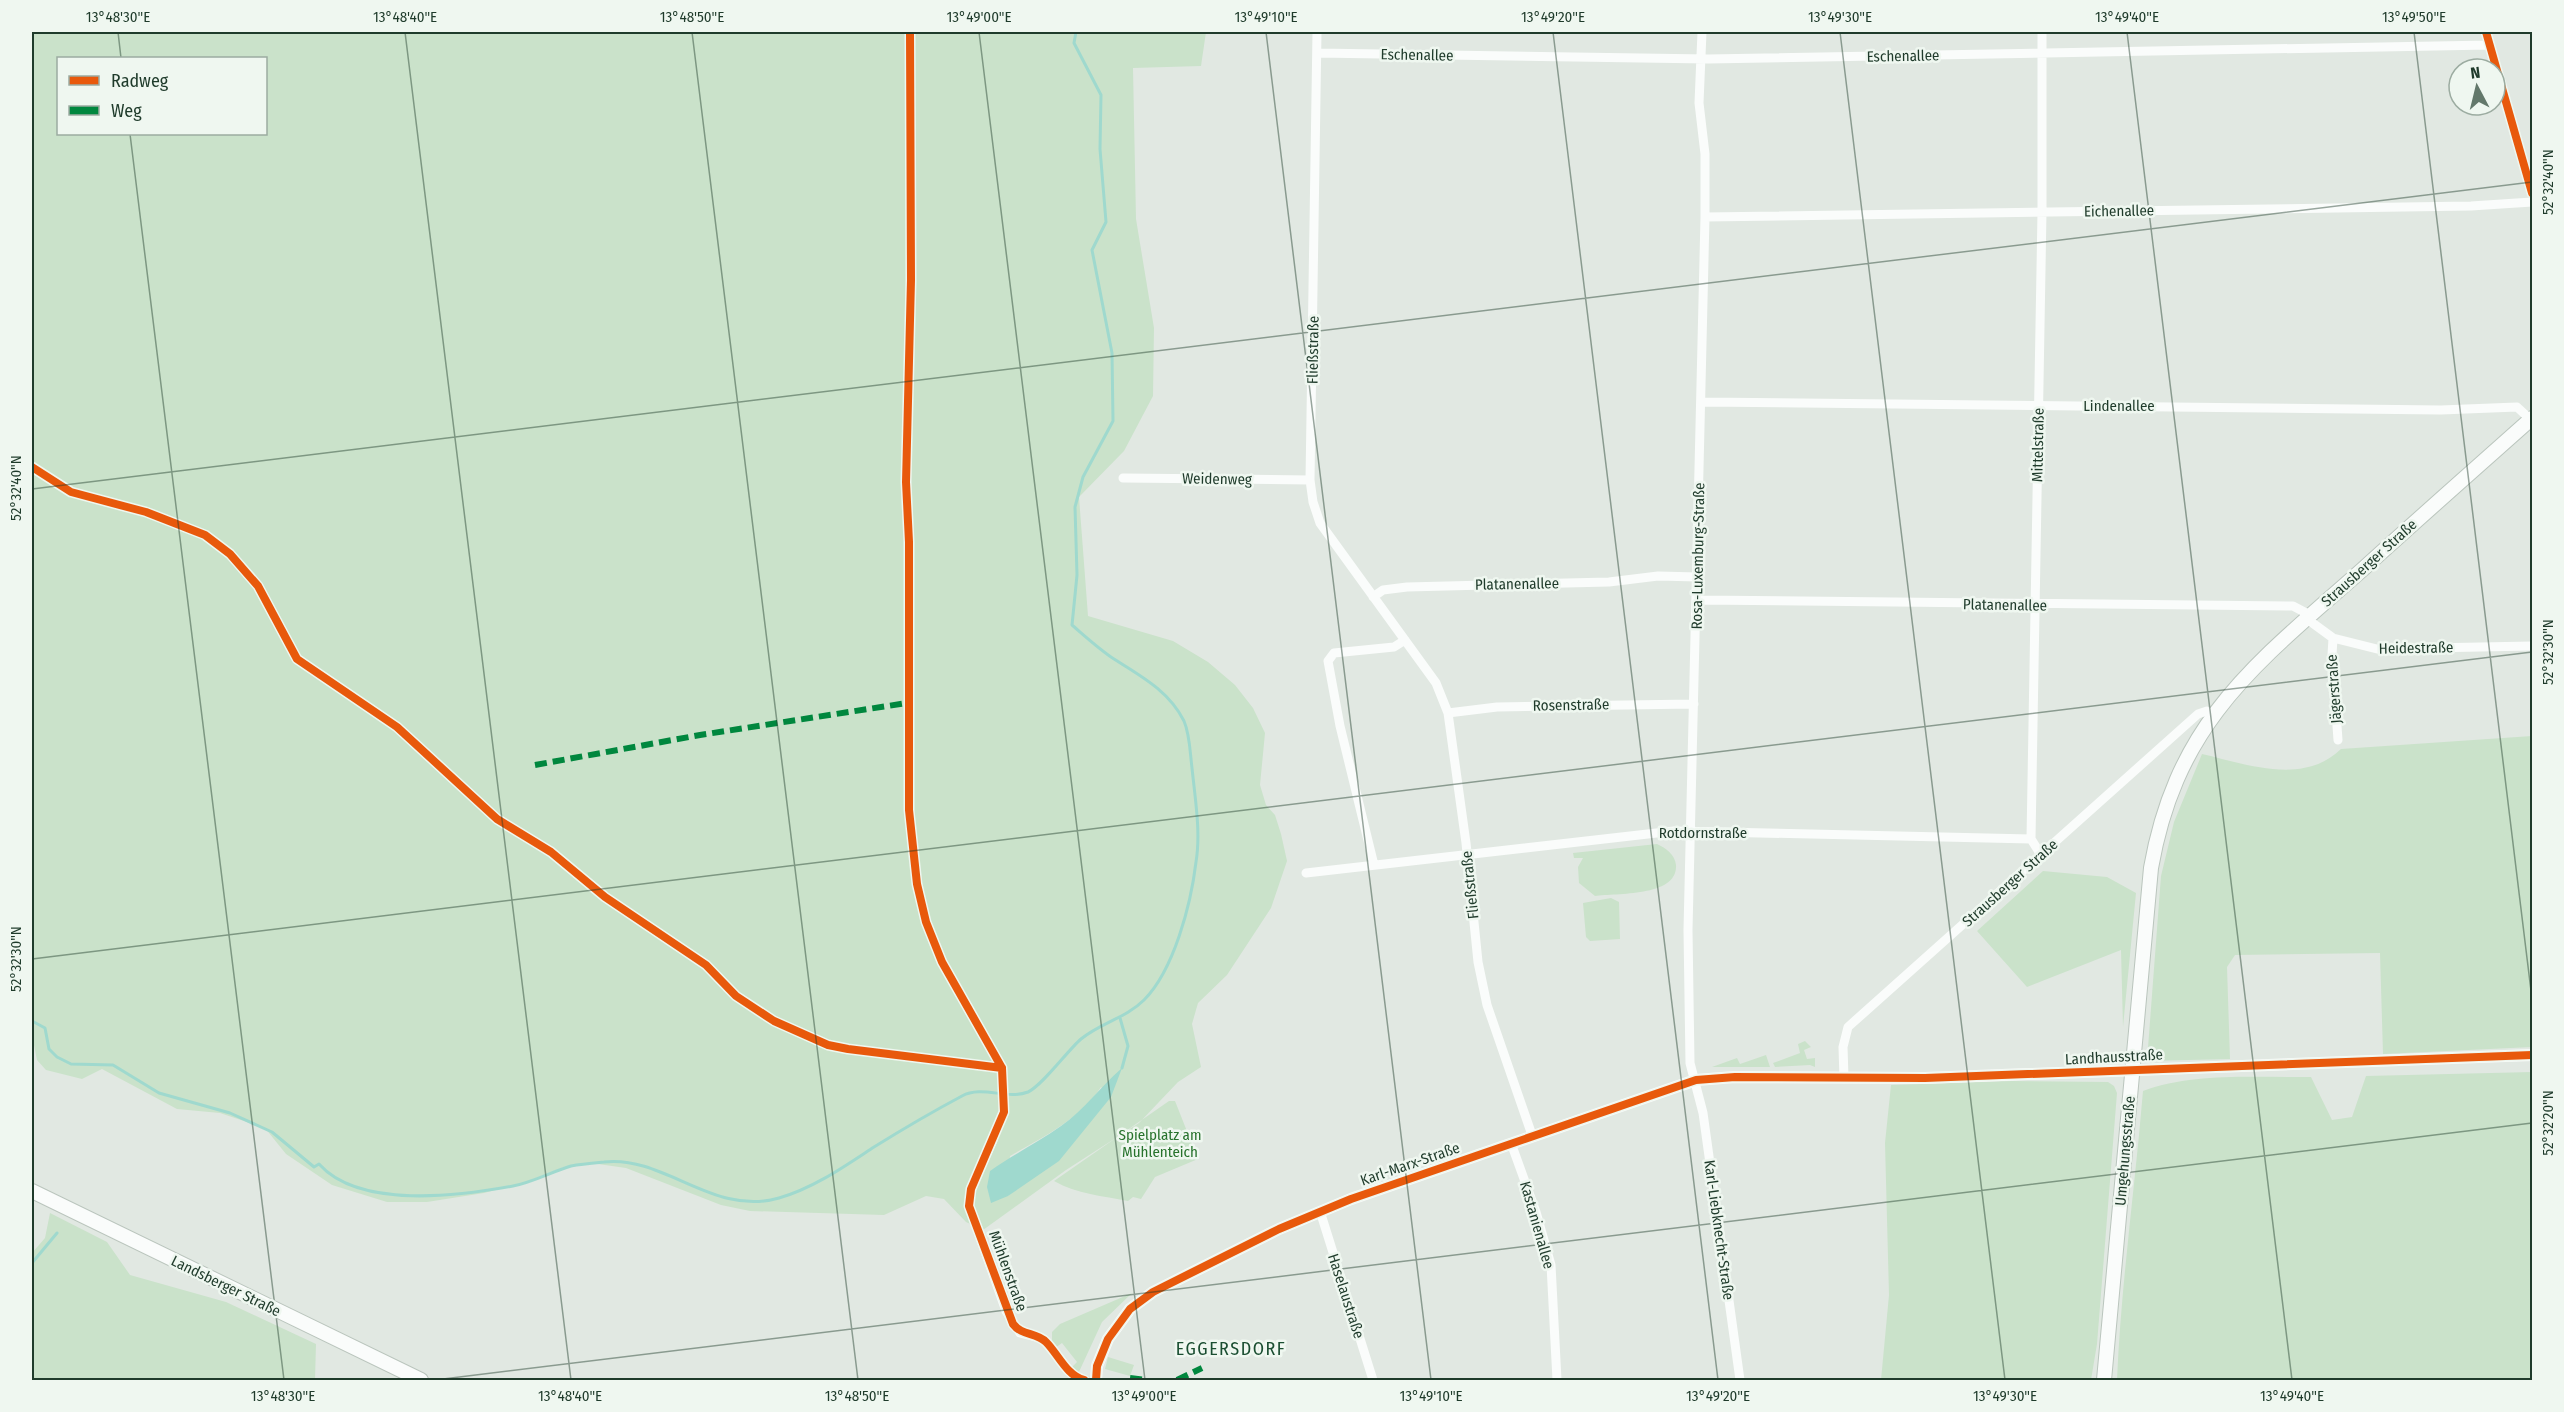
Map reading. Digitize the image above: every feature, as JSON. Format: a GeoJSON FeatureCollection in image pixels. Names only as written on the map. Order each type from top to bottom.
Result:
{"type":"FeatureCollection","features":[{"type":"Feature","properties":{"kind":"main road","name":"Strausberger Straße"},"geometry":{"type":"LineString","coordinates":[[2192,748],[2210,712],[2246,674],[2531,418]]}},
{"type":"Feature","properties":{"kind":"main road","name":"Umgehungsstraße"},"geometry":{"type":"LineString","coordinates":[[2104,1380],[2155,845],[2177,776],[2192,748]]}},
{"type":"Feature","properties":{"kind":"main road","name":"Landsberger Straße"},"geometry":{"type":"LineString","coordinates":[[32,1191],[421,1380]]}},
{"type":"Feature","properties":{"kind":"street","name":"Fließstraße"},"geometry":{"type":"LineString","coordinates":[[1317,32],[1310,480],[1313,502],[1320,523],[1436,684],[1448,713],[1467,855],[1478,962],[1486,1005],[1532,1135]]}},
{"type":"Feature","properties":{"kind":"street","name":"Rosa-Luxemburg-Straße"},"geometry":{"type":"LineString","coordinates":[[1696,1080],[1690,1063],[1690,832],[1698,600],[1705,217],[1705,154],[1699,103],[1702,32]]}},
{"type":"Feature","properties":{"kind":"street","name":"Mittelstraße"},"geometry":{"type":"LineString","coordinates":[[2031,839],[2042,212],[2042,32]]}},
{"type":"Feature","properties":{"kind":"street"},"geometry":{"type":"LineString","coordinates":[[2486,32],[2532,193]]}},
{"type":"Feature","properties":{"kind":"street","name":"Eschenallee"},"geometry":{"type":"LineString","coordinates":[[1317,53],[1702,59],[2490,45]]}},
{"type":"Feature","properties":{"kind":"street","name":"Eichenallee"},"geometry":{"type":"LineString","coordinates":[[1705,217],[2522,205],[2532,202]]}},
{"type":"Feature","properties":{"kind":"street","name":"Lindenallee"},"geometry":{"type":"LineString","coordinates":[[1702,402],[2441,410],[2517,407],[2531,418]]}},
{"type":"Feature","properties":{"kind":"street","name":"Weidenweg"},"geometry":{"type":"LineString","coordinates":[[1123,478],[1310,480]]}},
{"type":"Feature","properties":{"kind":"street","name":"Platanenallee"},"geometry":{"type":"LineString","coordinates":[[1373,597],[1383,590],[1407,587],[1609,582],[1658,576],[1698,577]]}},
{"type":"Feature","properties":{"kind":"street","name":"Platanenallee"},"geometry":{"type":"LineString","coordinates":[[1698,600],[2297,606],[2309,617]]}},
{"type":"Feature","properties":{"kind":"street","name":"Heidestraße"},"geometry":{"type":"LineString","coordinates":[[2309,617],[2333,639],[2382,650],[2532,646]]}},
{"type":"Feature","properties":{"kind":"street","name":"Jägerstraße"},"geometry":{"type":"LineString","coordinates":[[2333,639],[2338,740]]}},
{"type":"Feature","properties":{"kind":"street"},"geometry":{"type":"LineString","coordinates":[[1374,865],[1340,726],[1328,661],[1334,653],[1394,647],[1405,640]]}},
{"type":"Feature","properties":{"kind":"street","name":"Rosenstraße"},"geometry":{"type":"LineString","coordinates":[[1448,713],[1497,707],[1694,704]]}},
{"type":"Feature","properties":{"kind":"street","name":"Strausberger Straße"},"geometry":{"type":"LineString","coordinates":[[1844,1078],[1843,1047],[1848,1027],[2198,714],[2210,712]]}},
{"type":"Feature","properties":{"kind":"street","name":"Rotdornstraße"},"geometry":{"type":"LineString","coordinates":[[1306,873],[1674,831],[2031,839]]}},
{"type":"Feature","properties":{"kind":"street"},"geometry":{"type":"LineString","coordinates":[[2031,839],[2041,855]]}},
{"type":"Feature","properties":{"kind":"street","name":"Landhausstraße"},"geometry":{"type":"LineString","coordinates":[[1696,1080],[1735,1077],[1844,1078],[2133,1070],[2532,1055]]}},
{"type":"Feature","properties":{"kind":"street","name":"Karl-Marx-Straße"},"geometry":{"type":"LineString","coordinates":[[1096,1380],[1097,1366],[1108,1339],[1123,1316],[1144,1298],[1320,1211],[1532,1135],[1696,1080]]}},
{"type":"Feature","properties":{"kind":"street","name":"Karl-Liebknecht-Straße"},"geometry":{"type":"LineString","coordinates":[[1696,1080],[1740,1380]]}},
{"type":"Feature","properties":{"kind":"street","name":"Mühlenstraße"},"geometry":{"type":"LineString","coordinates":[[993,1140],[971,1189],[969,1206],[1006,1311],[1020,1333],[1044,1340],[1074,1376],[1084,1380]]}},
{"type":"Feature","properties":{"kind":"street","name":"Kastanienallee"},"geometry":{"type":"LineString","coordinates":[[1511,1143],[1536,1212],[1551,1265],[1557,1380]]}},
{"type":"Feature","properties":{"kind":"street","name":"Haselaustraße"},"geometry":{"type":"LineString","coordinates":[[1320,1211],[1372,1380]]}},
{"type":"Feature","properties":{"kind":"green space"},"geometry":{"type":"Polygon","coordinates":[[[32,32],[1206,32],[1201,66],[1133,68],[1136,219],[1154,328],[1153,396],[1124,451],[1079,497],[1088,616],[1173,641],[1208,662],[1235,685],[1253,708],[1265,733],[1260,785],[1266,805],[1275,815],[1287,861],[1271,908],[1227,975],[1198,1003],[1192,1024],[1201,1067],[1178,1082],[1139,1123],[1066,1170],[983,1230],[966,1222],[944,1199],[926,1196],[884,1215],[750,1211],[721,1205],[626,1168],[591,1163],[564,1167],[523,1183],[484,1193],[427,1202],[387,1202],[332,1185],[286,1154],[265,1128],[220,1113],[177,1109],[102,1069],[82,1079],[46,1070],[37,1060],[32,1035],[32,32]],[[1101,1087],[1092,1099],[1071,1118],[1010,1156],[1008,1196],[1030,1178],[1111,1097],[1101,1087]]]}},
{"type":"Feature","properties":{"kind":"green space"},"geometry":{"type":"Polygon","coordinates":[[[2532,736],[2532,1047],[2383,1054],[2380,953],[2235,955],[2227,967],[2230,1059],[2147,1061],[2161,876],[2174,822],[2202,754],[2255,767],[2292,769],[2309,767],[2326,760],[2341,749],[2532,736]]]}},
{"type":"Feature","properties":{"kind":"green space"},"geometry":{"type":"Polygon","coordinates":[[[1657,844],[1670,852],[1676,865],[1674,875],[1667,883],[1657,888],[1595,896],[1579,883],[1578,867],[1583,858],[1574,858],[1573,853],[1657,844]]]}},
{"type":"Feature","properties":{"kind":"green space"},"geometry":{"type":"Polygon","coordinates":[[[2043,871],[2107,877],[2136,893],[2123,1027],[2121,950],[2027,987],[1977,931],[2043,871]]]}},
{"type":"Feature","properties":{"kind":"green space"},"geometry":{"type":"Polygon","coordinates":[[[1611,898],[1619,902],[1620,939],[1590,941],[1586,937],[1583,903],[1611,898]]]}},
{"type":"Feature","properties":{"kind":"green space"},"geometry":{"type":"Polygon","coordinates":[[[1805,1041],[1811,1047],[1804,1050],[1807,1059],[1815,1058],[1815,1067],[1810,1065],[1775,1067],[1773,1063],[1800,1053],[1798,1044],[1805,1041]]]}},
{"type":"Feature","properties":{"kind":"green space"},"geometry":{"type":"Polygon","coordinates":[[[1766,1055],[1770,1067],[1712,1067],[1737,1058],[1740,1064],[1766,1055]]]}},
{"type":"Feature","properties":{"kind":"green space"},"geometry":{"type":"Polygon","coordinates":[[[2532,1072],[2532,1380],[2117,1380],[2143,1091],[2204,1078],[2311,1077],[2332,1120],[2352,1117],[2366,1076],[2532,1072]]]}},
{"type":"Feature","properties":{"kind":"green space"},"geometry":{"type":"Polygon","coordinates":[[[2012,1081],[2108,1082],[2114,1086],[2117,1093],[2097,1344],[2091,1380],[1881,1380],[1889,1295],[1885,1143],[1891,1085],[2012,1081]]]}},
{"type":"Feature","properties":{"kind":"green space","name":"Spielplatz am Mühlenteich"},"geometry":{"type":"Polygon","coordinates":[[[1169,1101],[1175,1101],[1198,1159],[1155,1177],[1141,1199],[1133,1197],[1128,1201],[1090,1194],[1054,1181],[1169,1101]]]}},
{"type":"Feature","properties":{"kind":"green space"},"geometry":{"type":"Polygon","coordinates":[[[50,1213],[107,1242],[130,1275],[226,1302],[316,1344],[315,1380],[32,1380],[32,1253],[45,1238],[50,1213]]]}},
{"type":"Feature","properties":{"kind":"green space"},"geometry":{"type":"Polygon","coordinates":[[[1132,1293],[1102,1322],[1078,1374],[1072,1367],[1077,1362],[1062,1343],[1055,1348],[1052,1342],[1052,1332],[1060,1324],[1132,1293]]]}},
{"type":"Feature","properties":{"kind":"green space"},"geometry":{"type":"Polygon","coordinates":[[[1108,1357],[1134,1365],[1130,1376],[1105,1369],[1108,1357]]]}},
{"type":"Feature","properties":{"kind":"water"},"geometry":{"type":"Polygon","coordinates":[[[1122,1068],[1111,1097],[1059,1161],[1008,1196],[991,1203],[987,1187],[990,1171],[1070,1119],[1122,1068]]]}},
{"type":"Feature","properties":{"kind":"waterway"},"geometry":{"type":"LineString","coordinates":[[32,1021],[45,1028],[49,1049],[57,1057],[71,1064],[113,1065],[159,1093],[230,1113],[272,1132],[314,1167],[319,1164],[337,1178],[359,1188],[411,1196],[466,1193],[520,1184],[571,1166],[626,1162],[648,1167],[711,1193],[755,1202],[792,1194],[817,1182],[962,1096],[978,1092],[1012,1094],[1028,1092],[1040,1083],[1081,1039],[1144,1000],[1164,972],[1185,916],[1194,879],[1198,839],[1197,815],[1189,738],[1178,710],[1154,685],[1108,655],[1072,625],[1077,575],[1075,507],[1083,477],[1113,421],[1112,353],[1092,250],[1106,222],[1100,149],[1101,95],[1074,43],[1076,32]]}},
{"type":"Feature","properties":{"kind":"waterway"},"geometry":{"type":"LineString","coordinates":[[1120,1018],[1128,1046],[1122,1068]]}},
{"type":"Feature","properties":{"kind":"waterway"},"geometry":{"type":"LineString","coordinates":[[32,1263],[57,1233]]}},
{"type":"Feature","properties":{"kind":"marked path"},"geometry":{"type":"LineString","coordinates":[[535,765],[700,735],[907,703]]}},
{"type":"Feature","properties":{"kind":"marked path"},"geometry":{"type":"LineString","coordinates":[[1177,1380],[1202,1368]]}},
{"type":"Feature","properties":{"kind":"marked path"},"geometry":{"type":"LineString","coordinates":[[1130,1378],[1145,1380]]}},
{"type":"Feature","properties":{"kind":"cycle path"},"geometry":{"type":"LineString","coordinates":[[910,32],[911,280],[906,482],[909,542],[909,810],[917,884],[926,922],[942,962],[1002,1068],[1004,1112],[971,1189],[969,1206],[1013,1324],[1046,1342],[1068,1369],[1084,1380]]}},
{"type":"Feature","properties":{"kind":"cycle path"},"geometry":{"type":"LineString","coordinates":[[2486,32],[2532,193]]}},
{"type":"Feature","properties":{"kind":"cycle path"},"geometry":{"type":"LineString","coordinates":[[32,467],[71,492],[146,512],[205,535],[230,554],[258,586],[297,659],[397,727],[497,819],[551,852],[605,897],[706,965],[736,996],[774,1021],[828,1045],[1002,1068]]}},
{"type":"Feature","properties":{"kind":"cycle path"},"geometry":{"type":"LineString","coordinates":[[1096,1380],[1097,1366],[1108,1339],[1130,1309],[1153,1292],[1279,1229],[1351,1199],[1696,1080],[1735,1077],[1925,1078],[2532,1055]]}},
{"type":"Feature","properties":{"kind":"district","name":"EGGERSDORF"},"geometry":{"type":"Point","coordinates":[1231,1349]}}]}
